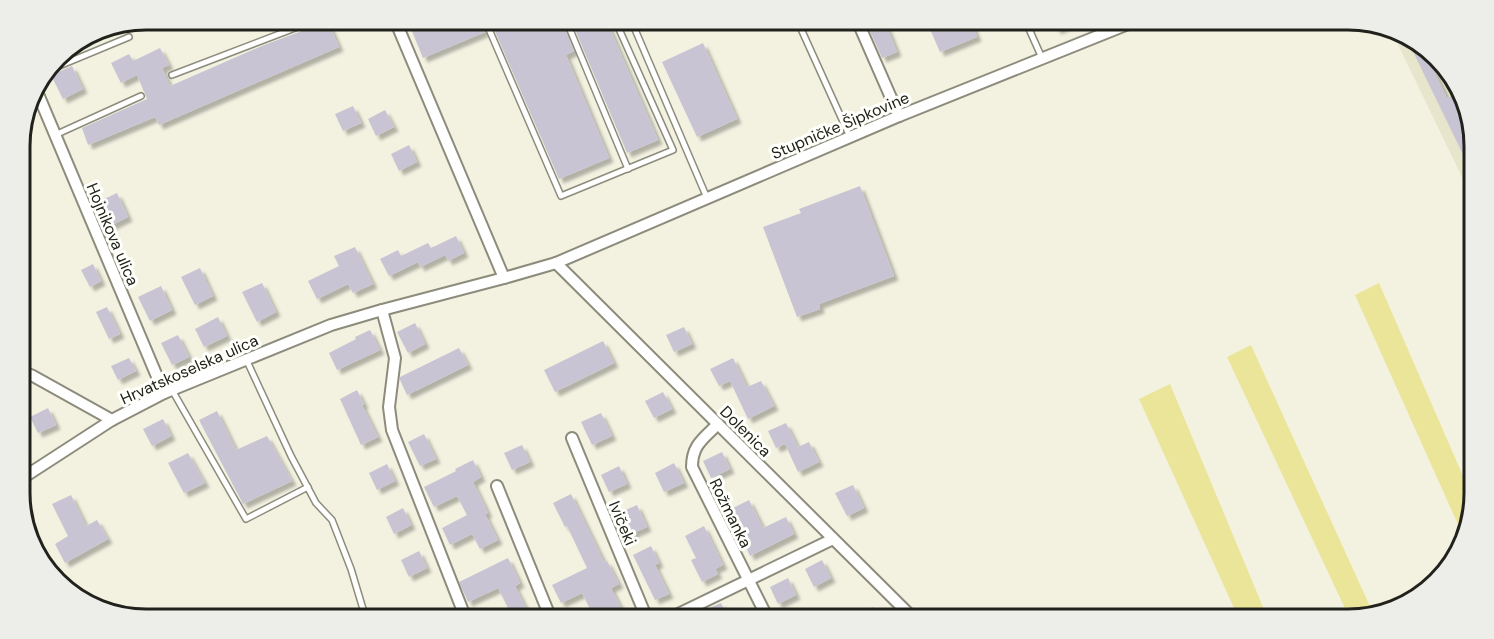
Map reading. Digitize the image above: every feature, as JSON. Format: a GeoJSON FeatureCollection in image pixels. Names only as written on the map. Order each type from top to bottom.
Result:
{"type":"FeatureCollection","features":[{"type":"Feature","properties":{"kind":"street"},"geometry":{"type":"LineString","coordinates":[[399,30],[504,278]]}},
{"type":"Feature","properties":{"kind":"street"},"geometry":{"type":"LineString","coordinates":[[861,30],[899,116]]}},
{"type":"Feature","properties":{"kind":"street","name":"Stupničke Šipkovine"},"geometry":{"type":"LineString","coordinates":[[556,263],[899,116],[1113,30]]}},
{"type":"Feature","properties":{"kind":"street","name":"Hojnikova ulica"},"geometry":{"type":"LineString","coordinates":[[40,99],[168,392]]}},
{"type":"Feature","properties":{"kind":"street","name":"Hrvatskoselska ulica"},"geometry":{"type":"LineString","coordinates":[[30,473],[112,420],[168,392],[331,325],[556,263]]}},
{"type":"Feature","properties":{"kind":"street","name":"Dolenica"},"geometry":{"type":"LineString","coordinates":[[556,263],[904,609]]}},
{"type":"Feature","properties":{"kind":"street"},"geometry":{"type":"LineString","coordinates":[[382,310],[396,358],[390,406],[392,430],[462,609]]}},
{"type":"Feature","properties":{"kind":"street"},"geometry":{"type":"LineString","coordinates":[[30,375],[112,420]]}},
{"type":"Feature","properties":{"kind":"street","name":"Rožmanka"},"geometry":{"type":"LineString","coordinates":[[718,424],[698,444],[692,454],[692,467],[763,609]]}},
{"type":"Feature","properties":{"kind":"street","name":"Ivičeki"},"geometry":{"type":"LineString","coordinates":[[572,438],[643,609]]}},
{"type":"Feature","properties":{"kind":"street"},"geometry":{"type":"LineString","coordinates":[[497,486],[547,609]]}},
{"type":"Feature","properties":{"kind":"street"},"geometry":{"type":"LineString","coordinates":[[688,609],[833,539]]}},
{"type":"Feature","properties":{"kind":"lane"},"geometry":{"type":"LineString","coordinates":[[172,75],[290,30]]}},
{"type":"Feature","properties":{"kind":"lane"},"geometry":{"type":"LineString","coordinates":[[489,30],[561,196],[673,150],[619,30]]}},
{"type":"Feature","properties":{"kind":"lane"},"geometry":{"type":"LineString","coordinates":[[570,30],[628,169]]}},
{"type":"Feature","properties":{"kind":"lane"},"geometry":{"type":"LineString","coordinates":[[635,30],[707,198]]}},
{"type":"Feature","properties":{"kind":"lane"},"geometry":{"type":"LineString","coordinates":[[801,30],[849,137]]}},
{"type":"Feature","properties":{"kind":"lane"},"geometry":{"type":"LineString","coordinates":[[1029,30],[1042,58]]}},
{"type":"Feature","properties":{"kind":"lane"},"geometry":{"type":"LineString","coordinates":[[64,64],[129,37]]}},
{"type":"Feature","properties":{"kind":"lane"},"geometry":{"type":"LineString","coordinates":[[55,135],[141,96]]}},
{"type":"Feature","properties":{"kind":"lane"},"geometry":{"type":"LineString","coordinates":[[246,359],[291,456],[316,503],[332,520],[351,569],[363,609]]}},
{"type":"Feature","properties":{"kind":"lane"},"geometry":{"type":"LineString","coordinates":[[168,392],[246,519],[308,487]]}},
{"type":"Feature","properties":{"kind":"shaded area"},"geometry":{"type":"Polygon","coordinates":[[[1396,41],[1419,54],[1430,64],[1440,75],[1455,101],[1463,131],[1464,181],[1396,41]]]}},
{"type":"Feature","properties":{"kind":"shaded area"},"geometry":{"type":"Polygon","coordinates":[[[1379,283],[1464,478],[1464,501],[1459,526],[1355,295],[1379,283]]]}},
{"type":"Feature","properties":{"kind":"shaded area"},"geometry":{"type":"Polygon","coordinates":[[[1251,345],[1370,607],[1345,609],[1227,357],[1251,345]]]}},
{"type":"Feature","properties":{"kind":"shaded area"},"geometry":{"type":"Polygon","coordinates":[[[1170,384],[1264,609],[1234,609],[1139,399],[1170,384]]]}},
{"type":"Feature","properties":{"kind":"building"},"geometry":{"type":"Polygon","coordinates":[[[304,30],[331,30],[339,47],[159,125],[155,117],[88,145],[82,128],[147,99],[137,75],[121,83],[111,63],[129,54],[133,61],[160,48],[169,65],[162,68],[170,86],[304,30]]]}},
{"type":"Feature","properties":{"kind":"building"},"geometry":{"type":"Polygon","coordinates":[[[411,30],[484,30],[485,32],[423,58],[411,30]]]}},
{"type":"Feature","properties":{"kind":"building"},"geometry":{"type":"Polygon","coordinates":[[[494,30],[565,30],[574,51],[566,55],[609,158],[559,179],[494,30]]]}},
{"type":"Feature","properties":{"kind":"building"},"geometry":{"type":"Polygon","coordinates":[[[575,30],[610,30],[658,140],[627,153],[575,30]]]}},
{"type":"Feature","properties":{"kind":"building"},"geometry":{"type":"Polygon","coordinates":[[[869,30],[888,30],[897,52],[882,58],[869,30]]]}},
{"type":"Feature","properties":{"kind":"building"},"geometry":{"type":"Polygon","coordinates":[[[930,30],[974,30],[977,37],[940,52],[930,30]]]}},
{"type":"Feature","properties":{"kind":"building"},"geometry":{"type":"Polygon","coordinates":[[[703,43],[737,119],[697,137],[662,62],[703,43]]]}},
{"type":"Feature","properties":{"kind":"building"},"geometry":{"type":"Polygon","coordinates":[[[1412,50],[1431,65],[1447,98],[1452,96],[1455,101],[1463,131],[1464,156],[1412,50]]]}},
{"type":"Feature","properties":{"kind":"building"},"geometry":{"type":"Polygon","coordinates":[[[72,66],[83,89],[63,99],[52,78],[56,73],[72,66]]]}},
{"type":"Feature","properties":{"kind":"building"},"geometry":{"type":"Polygon","coordinates":[[[353,106],[361,123],[343,131],[335,114],[353,106]]]}},
{"type":"Feature","properties":{"kind":"building"},"geometry":{"type":"Polygon","coordinates":[[[385,110],[394,127],[376,136],[368,119],[385,110]]]}},
{"type":"Feature","properties":{"kind":"building"},"geometry":{"type":"Polygon","coordinates":[[[409,145],[417,162],[399,171],[391,154],[409,145]]]}},
{"type":"Feature","properties":{"kind":"building"},"geometry":{"type":"Polygon","coordinates":[[[860,186],[894,276],[819,304],[820,309],[797,317],[763,227],[801,213],[799,209],[860,186]]]}},
{"type":"Feature","properties":{"kind":"building"},"geometry":{"type":"Polygon","coordinates":[[[117,193],[128,217],[110,226],[98,202],[117,193]]]}},
{"type":"Feature","properties":{"kind":"building"},"geometry":{"type":"Polygon","coordinates":[[[456,236],[464,253],[448,261],[445,255],[420,267],[418,262],[389,276],[380,259],[398,250],[401,256],[428,243],[431,248],[456,236]]]}},
{"type":"Feature","properties":{"kind":"building"},"geometry":{"type":"Polygon","coordinates":[[[355,247],[373,284],[353,293],[348,284],[317,299],[308,281],[339,266],[334,256],[355,247]]]}},
{"type":"Feature","properties":{"kind":"building"},"geometry":{"type":"Polygon","coordinates":[[[93,264],[101,281],[90,287],[81,270],[93,264]]]}},
{"type":"Feature","properties":{"kind":"building"},"geometry":{"type":"Polygon","coordinates":[[[200,268],[213,296],[195,305],[181,277],[200,268]]]}},
{"type":"Feature","properties":{"kind":"building"},"geometry":{"type":"Polygon","coordinates":[[[262,283],[276,312],[257,322],[242,292],[262,283]]]}},
{"type":"Feature","properties":{"kind":"building"},"geometry":{"type":"Polygon","coordinates":[[[161,286],[172,310],[150,321],[138,297],[161,286]]]}},
{"type":"Feature","properties":{"kind":"building"},"geometry":{"type":"Polygon","coordinates":[[[107,307],[120,334],[109,339],[96,312],[107,307]]]}},
{"type":"Feature","properties":{"kind":"building"},"geometry":{"type":"Polygon","coordinates":[[[218,317],[227,336],[204,347],[195,329],[218,317]]]}},
{"type":"Feature","properties":{"kind":"building"},"geometry":{"type":"Polygon","coordinates":[[[415,323],[425,344],[408,353],[397,332],[415,323]]]}},
{"type":"Feature","properties":{"kind":"building"},"geometry":{"type":"Polygon","coordinates":[[[684,327],[692,344],[674,352],[666,335],[684,327]]]}},
{"type":"Feature","properties":{"kind":"building"},"geometry":{"type":"Polygon","coordinates":[[[370,330],[380,350],[337,370],[329,353],[370,330]]]}},
{"type":"Feature","properties":{"kind":"building"},"geometry":{"type":"Polygon","coordinates":[[[178,335],[189,357],[172,365],[161,343],[178,335]]]}},
{"type":"Feature","properties":{"kind":"building"},"geometry":{"type":"Polygon","coordinates":[[[603,341],[614,363],[555,392],[544,370],[603,341]]]}},
{"type":"Feature","properties":{"kind":"building"},"geometry":{"type":"Polygon","coordinates":[[[459,348],[468,365],[407,395],[400,377],[459,348]]]}},
{"type":"Feature","properties":{"kind":"building"},"geometry":{"type":"Polygon","coordinates":[[[129,358],[136,371],[118,380],[111,366],[129,358]]]}},
{"type":"Feature","properties":{"kind":"building"},"geometry":{"type":"Polygon","coordinates":[[[733,358],[747,387],[761,381],[774,406],[748,419],[730,381],[719,386],[710,369],[733,358]]]}},
{"type":"Feature","properties":{"kind":"building"},"geometry":{"type":"Polygon","coordinates":[[[357,390],[378,437],[361,445],[340,399],[357,390]]]}},
{"type":"Feature","properties":{"kind":"building"},"geometry":{"type":"Polygon","coordinates":[[[663,392],[672,409],[654,418],[645,401],[663,392]]]}},
{"type":"Feature","properties":{"kind":"building"},"geometry":{"type":"Polygon","coordinates":[[[48,408],[56,425],[38,433],[30,417],[48,408]]]}},
{"type":"Feature","properties":{"kind":"building"},"geometry":{"type":"Polygon","coordinates":[[[217,411],[236,450],[267,436],[292,481],[243,504],[199,420],[217,411]]]}},
{"type":"Feature","properties":{"kind":"building"},"geometry":{"type":"Polygon","coordinates":[[[601,413],[612,436],[592,445],[581,422],[601,413]]]}},
{"type":"Feature","properties":{"kind":"building"},"geometry":{"type":"Polygon","coordinates":[[[163,419],[171,436],[152,446],[143,429],[163,419]]]}},
{"type":"Feature","properties":{"kind":"building"},"geometry":{"type":"Polygon","coordinates":[[[786,423],[798,447],[809,442],[819,462],[798,472],[785,444],[776,448],[768,431],[786,423]]]}},
{"type":"Feature","properties":{"kind":"building"},"geometry":{"type":"Polygon","coordinates":[[[424,434],[436,459],[420,466],[408,442],[424,434]]]}},
{"type":"Feature","properties":{"kind":"building"},"geometry":{"type":"Polygon","coordinates":[[[522,445],[530,462],[512,470],[504,453],[522,445]]]}},
{"type":"Feature","properties":{"kind":"building"},"geometry":{"type":"Polygon","coordinates":[[[722,452],[730,469],[711,478],[703,461],[722,452]]]}},
{"type":"Feature","properties":{"kind":"building"},"geometry":{"type":"Polygon","coordinates":[[[188,453],[205,483],[184,493],[168,463],[188,453]]]}},
{"type":"Feature","properties":{"kind":"building"},"geometry":{"type":"Polygon","coordinates":[[[473,460],[481,477],[473,482],[498,540],[480,549],[472,534],[450,545],[442,528],[467,515],[457,496],[434,507],[424,487],[473,460]]]}},
{"type":"Feature","properties":{"kind":"building"},"geometry":{"type":"Polygon","coordinates":[[[674,463],[684,483],[664,492],[655,473],[674,463]]]}},
{"type":"Feature","properties":{"kind":"building"},"geometry":{"type":"Polygon","coordinates":[[[387,464],[395,481],[377,490],[369,473],[387,464]]]}},
{"type":"Feature","properties":{"kind":"building"},"geometry":{"type":"Polygon","coordinates":[[[619,466],[627,484],[609,492],[601,475],[619,466]]]}},
{"type":"Feature","properties":{"kind":"building"},"geometry":{"type":"Polygon","coordinates":[[[853,485],[864,508],[847,516],[835,493],[853,485]]]}},
{"type":"Feature","properties":{"kind":"building"},"geometry":{"type":"Polygon","coordinates":[[[571,494],[604,562],[607,561],[619,584],[611,588],[622,609],[590,609],[582,593],[561,603],[552,585],[587,568],[553,503],[571,494]]]}},
{"type":"Feature","properties":{"kind":"building"},"geometry":{"type":"Polygon","coordinates":[[[71,495],[86,526],[97,520],[108,539],[65,563],[55,544],[68,536],[52,504],[71,495]]]}},
{"type":"Feature","properties":{"kind":"building"},"geometry":{"type":"Polygon","coordinates":[[[749,500],[763,528],[786,517],[794,534],[750,556],[729,510],[749,500]]]}},
{"type":"Feature","properties":{"kind":"building"},"geometry":{"type":"Polygon","coordinates":[[[637,505],[647,527],[627,536],[616,514],[637,505]]]}},
{"type":"Feature","properties":{"kind":"building"},"geometry":{"type":"Polygon","coordinates":[[[403,508],[411,525],[394,534],[386,517],[403,508]]]}},
{"type":"Feature","properties":{"kind":"building"},"geometry":{"type":"Polygon","coordinates":[[[704,526],[723,565],[715,569],[718,574],[702,582],[691,560],[696,558],[685,536],[704,526]]]}},
{"type":"Feature","properties":{"kind":"building"},"geometry":{"type":"Polygon","coordinates":[[[651,546],[659,563],[655,565],[669,594],[655,600],[633,555],[651,546]]]}},
{"type":"Feature","properties":{"kind":"building"},"geometry":{"type":"Polygon","coordinates":[[[419,551],[427,568],[409,577],[401,560],[419,551]]]}},
{"type":"Feature","properties":{"kind":"building"},"geometry":{"type":"Polygon","coordinates":[[[508,558],[520,583],[515,586],[526,609],[506,609],[508,608],[498,588],[468,602],[459,582],[508,558]]]}},
{"type":"Feature","properties":{"kind":"building"},"geometry":{"type":"Polygon","coordinates":[[[822,560],[831,578],[814,587],[805,569],[822,560]]]}},
{"type":"Feature","properties":{"kind":"building"},"geometry":{"type":"Polygon","coordinates":[[[788,578],[796,595],[778,604],[770,587],[788,578]]]}},
{"type":"Feature","properties":{"kind":"building"},"geometry":{"type":"Polygon","coordinates":[[[721,603],[724,609],[707,609],[721,603]]]}}]}
